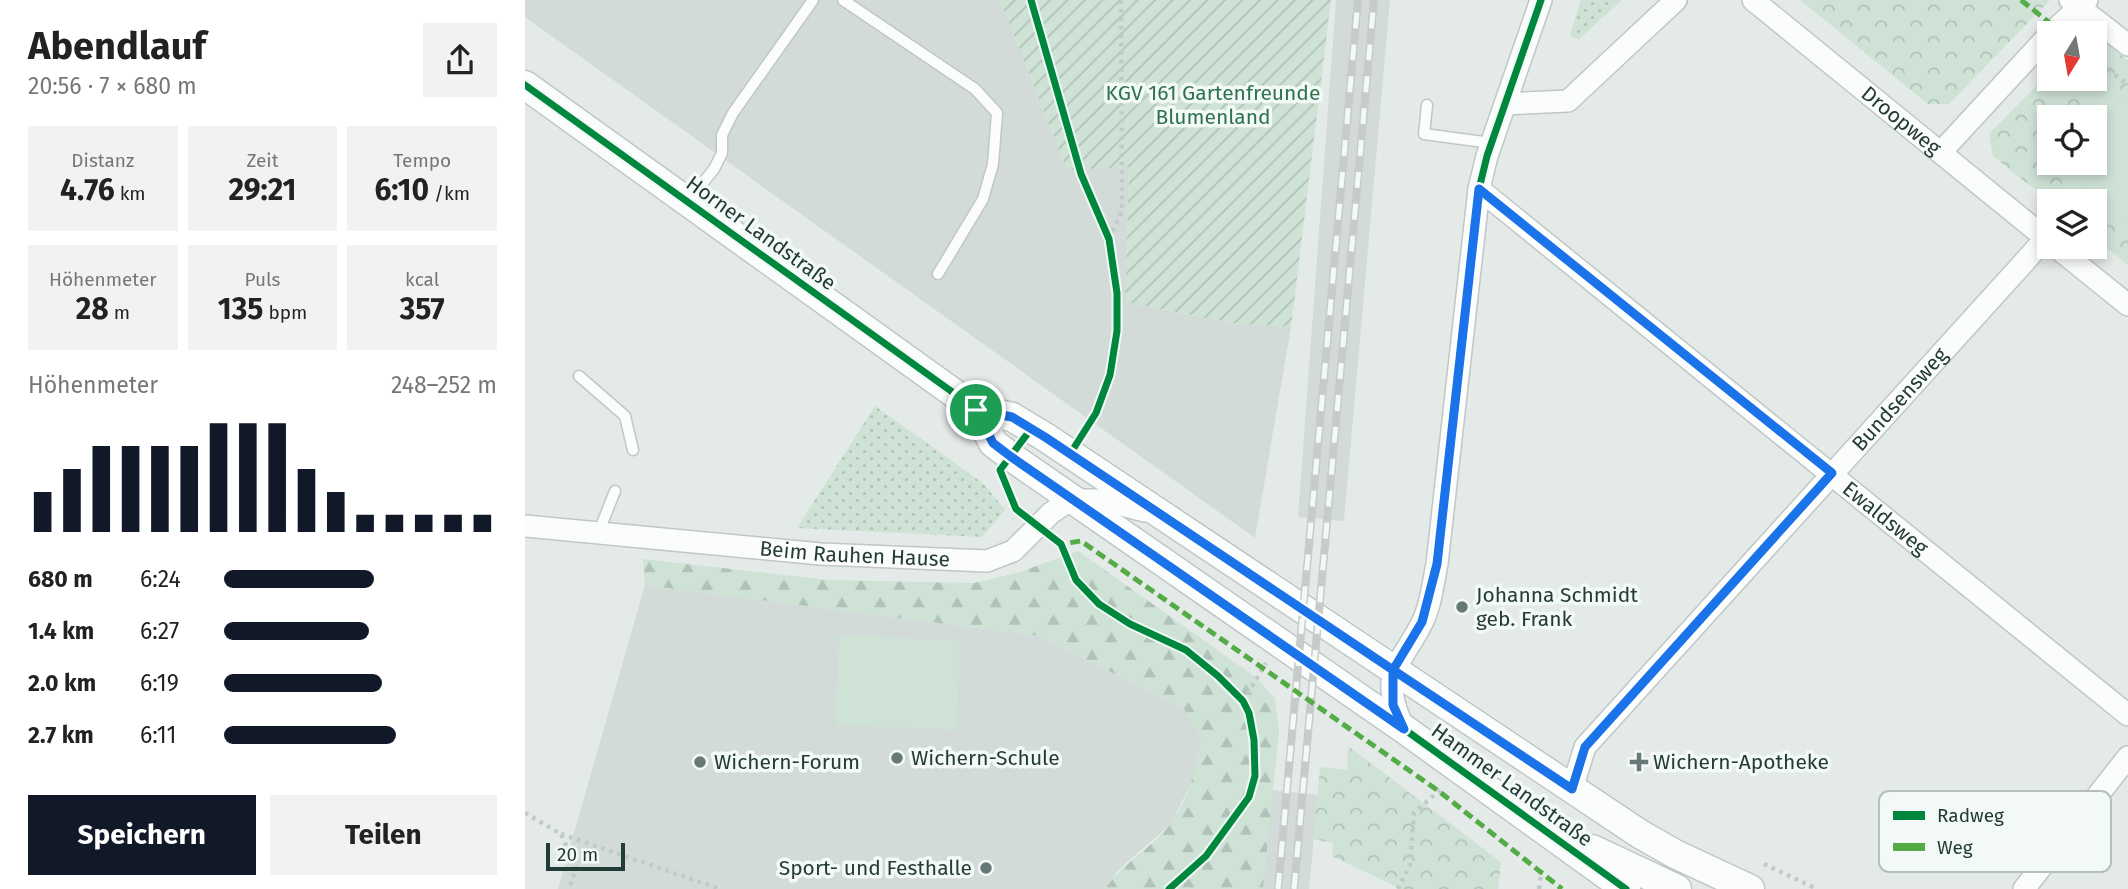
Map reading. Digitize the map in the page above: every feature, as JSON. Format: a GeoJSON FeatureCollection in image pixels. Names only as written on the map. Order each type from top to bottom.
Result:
{"type":"FeatureCollection","features":[{"type":"Feature","properties":{"kind":"main road","name":"Horner Landstraße"},"geometry":{"type":"LineString","coordinates":[[525,85],[976,410],[1012,417],[1311,616]]}},
{"type":"Feature","properties":{"kind":"main road","name":"Horner Landstraße"},"geometry":{"type":"LineString","coordinates":[[976,410],[993,443],[1070,500],[1307,663]]}},
{"type":"Feature","properties":{"kind":"main road","name":"Hammer Landstraße"},"geometry":{"type":"LineString","coordinates":[[1311,616],[1675,855],[1750,889]]}},
{"type":"Feature","properties":{"kind":"main road","name":"Hammer Landstraße"},"geometry":{"type":"LineString","coordinates":[[1307,663],[1404,729],[1626,889]]}},
{"type":"Feature","properties":{"kind":"main road"},"geometry":{"type":"LineString","coordinates":[[1527,818],[1677,889]]}},
{"type":"Feature","properties":{"kind":"street"},"geometry":{"type":"LineString","coordinates":[[1404,729],[1393,705],[1393,670],[1422,622],[1437,564],[1479,189],[1491,143],[1541,0]]}},
{"type":"Feature","properties":{"kind":"street"},"geometry":{"type":"LineString","coordinates":[[1505,104],[1568,101],[1676,0]]}},
{"type":"Feature","properties":{"kind":"street","name":"Droopweg"},"geometry":{"type":"LineString","coordinates":[[1753,0],[2037,231]]}},
{"type":"Feature","properties":{"kind":"street"},"geometry":{"type":"LineString","coordinates":[[2062,21],[2079,3],[2128,45]]}},
{"type":"Feature","properties":{"kind":"street"},"geometry":{"type":"LineString","coordinates":[[1941,152],[2037,48]]}},
{"type":"Feature","properties":{"kind":"street","name":"Ewaldsweg"},"geometry":{"type":"LineString","coordinates":[[1479,189],[2128,716]]}},
{"type":"Feature","properties":{"kind":"street","name":"Bundsensweg"},"geometry":{"type":"LineString","coordinates":[[1572,789],[1585,747],[1832,473],[2037,256]]}},
{"type":"Feature","properties":{"kind":"street","name":"Droopweg"},"geometry":{"type":"LineString","coordinates":[[2071,259],[2128,305]]}},
{"type":"Feature","properties":{"kind":"street"},"geometry":{"type":"LineString","coordinates":[[1070,500],[1102,500],[1161,516]]}},
{"type":"Feature","properties":{"kind":"street","name":"Beim Rauhen Hause"},"geometry":{"type":"LineString","coordinates":[[525,526],[834,555],[987,561],[1013,551],[1051,513],[1070,500]]}},
{"type":"Feature","properties":{"kind":"street"},"geometry":{"type":"LineString","coordinates":[[2101,791],[2128,757]]}},
{"type":"Feature","properties":{"kind":"street"},"geometry":{"type":"LineString","coordinates":[[2024,889],[2037,872]]}},
{"type":"Feature","properties":{"kind":"lane"},"geometry":{"type":"LineString","coordinates":[[687,202],[714,169],[722,153],[722,135],[733,113],[813,0]]}},
{"type":"Feature","properties":{"kind":"lane"},"geometry":{"type":"LineString","coordinates":[[843,0],[975,89],[997,113],[993,164],[983,199],[938,274]]}},
{"type":"Feature","properties":{"kind":"lane"},"geometry":{"type":"LineString","coordinates":[[1427,105],[1424,134],[1491,143]]}},
{"type":"Feature","properties":{"kind":"lane"},"geometry":{"type":"LineString","coordinates":[[579,376],[625,416],[633,450]]}},
{"type":"Feature","properties":{"kind":"lane"},"geometry":{"type":"LineString","coordinates":[[598,534],[615,491]]}},
{"type":"Feature","properties":{"kind":"path"},"geometry":{"type":"LineString","coordinates":[[1108,239],[1122,211],[1121,0]]}},
{"type":"Feature","properties":{"kind":"path"},"geometry":{"type":"LineString","coordinates":[[2107,68],[2128,85]]}},
{"type":"Feature","properties":{"kind":"path"},"geometry":{"type":"LineString","coordinates":[[1061,544],[1076,580],[1099,604],[1130,624],[1186,650],[1243,701],[1249,713],[1254,740],[1255,776],[1249,797],[1206,856],[1168,889]]}},
{"type":"Feature","properties":{"kind":"path"},"geometry":{"type":"LineString","coordinates":[[1243,701],[1258,677]]}},
{"type":"Feature","properties":{"kind":"path"},"geometry":{"type":"LineString","coordinates":[[1398,889],[1410,865],[1413,813],[1440,792]]}},
{"type":"Feature","properties":{"kind":"path"},"geometry":{"type":"LineString","coordinates":[[525,813],[561,834],[720,889]]}},
{"type":"Feature","properties":{"kind":"path"},"geometry":{"type":"LineString","coordinates":[[561,834],[576,868],[569,889]]}},
{"type":"Feature","properties":{"kind":"path"},"geometry":{"type":"LineString","coordinates":[[1539,889],[1541,874]]}},
{"type":"Feature","properties":{"kind":"shaded area"},"geometry":{"type":"Polygon","coordinates":[[[525,0],[1000,0],[1067,170],[1129,166],[1125,302],[1233,323],[1291,327],[1255,538],[525,17],[525,0]]]}},
{"type":"Feature","properties":{"kind":"shaded area"},"geometry":{"type":"Polygon","coordinates":[[[1336,0],[1390,0],[1344,521],[1298,517],[1336,0]]]}},
{"type":"Feature","properties":{"kind":"shaded area","name":"Wichern-Schule"},"geometry":{"type":"Polygon","coordinates":[[[645,585],[1039,636],[1183,708],[1202,736],[1193,779],[1171,824],[1118,870],[1105,889],[558,889],[645,585]]]}},
{"type":"Feature","properties":{"kind":"shaded area"},"geometry":{"type":"Polygon","coordinates":[[[1272,790],[1318,795],[1309,889],[1263,889],[1272,790]]]}},
{"type":"Feature","properties":{"kind":"green space","name":"KGV 161 Gartenfreunde Blumenland"},"geometry":{"type":"Polygon","coordinates":[[[1000,0],[1331,0],[1291,327],[1233,323],[1125,302],[1129,167],[1067,170],[1000,0]]]}},
{"type":"Feature","properties":{"kind":"green space"},"geometry":{"type":"Polygon","coordinates":[[[1581,0],[1622,0],[1578,40],[1570,35],[1581,0]]]}},
{"type":"Feature","properties":{"kind":"green space"},"geometry":{"type":"Polygon","coordinates":[[[1800,0],[2050,0],[1949,104],[1928,104],[1800,0]]]}},
{"type":"Feature","properties":{"kind":"green space"},"geometry":{"type":"Polygon","coordinates":[[[2107,44],[2128,61],[2128,265],[2107,248],[2107,189],[2037,189],[2037,191],[1993,156],[1989,134],[2037,85],[2037,91],[2107,91],[2107,44]]]}},
{"type":"Feature","properties":{"kind":"green space"},"geometry":{"type":"Polygon","coordinates":[[[2107,80],[2128,97],[2128,224],[2107,207],[2107,189],[2084,189],[2067,175],[2107,175],[2107,105],[2085,105],[2096,91],[2107,91],[2107,80]]]}},
{"type":"Feature","properties":{"kind":"green space"},"geometry":{"type":"Polygon","coordinates":[[[875,406],[984,484],[1005,510],[982,537],[797,528],[875,406]]]}},
{"type":"Feature","properties":{"kind":"green space"},"geometry":{"type":"Polygon","coordinates":[[[1078,551],[1254,676],[1275,698],[1279,732],[1263,889],[1105,889],[1121,870],[1164,832],[1178,813],[1188,792],[1202,736],[1183,708],[1039,636],[645,585],[643,559],[829,580],[974,583],[1017,573],[1078,551]]]}},
{"type":"Feature","properties":{"kind":"green space"},"geometry":{"type":"Polygon","coordinates":[[[839,636],[960,640],[957,730],[836,725],[839,636]]]}},
{"type":"Feature","properties":{"kind":"green space"},"geometry":{"type":"Polygon","coordinates":[[[1348,746],[1501,862],[1498,889],[1401,889],[1332,856],[1333,843],[1313,839],[1320,767],[1347,770],[1348,746]]]}},
{"type":"Feature","properties":{"kind":"railway"},"geometry":{"type":"LineString","coordinates":[[1278,889],[1358,0]]}},
{"type":"Feature","properties":{"kind":"railway"},"geometry":{"type":"LineString","coordinates":[[1294,889],[1374,0]]}},
{"type":"Feature","properties":{"kind":"marked path"},"geometry":{"type":"LineString","coordinates":[[2021,0],[2047,21]]}},
{"type":"Feature","properties":{"kind":"marked path"},"geometry":{"type":"LineString","coordinates":[[1057,540],[1061,544],[1081,541],[1440,792],[1562,889]]}},
{"type":"Feature","properties":{"kind":"cycle path"},"geometry":{"type":"LineString","coordinates":[[1031,0],[1081,174],[1109,239],[1117,293],[1117,331],[1110,375],[1096,413],[1070,454]]}},
{"type":"Feature","properties":{"kind":"cycle path"},"geometry":{"type":"LineString","coordinates":[[1393,670],[1422,622],[1430,598],[1479,189],[1487,156],[1541,0]]}},
{"type":"Feature","properties":{"kind":"cycle path"},"geometry":{"type":"LineString","coordinates":[[525,85],[976,409],[1012,417],[1045,437],[1572,789]]}},
{"type":"Feature","properties":{"kind":"cycle path"},"geometry":{"type":"LineString","coordinates":[[976,409],[993,443],[1010,456],[1404,729],[1626,889]]}},
{"type":"Feature","properties":{"kind":"cycle path"},"geometry":{"type":"LineString","coordinates":[[1031,429],[1000,470],[1016,509],[1061,544],[1076,580],[1099,604],[1130,624],[1186,650],[1218,676],[1243,701],[1249,713],[1254,740],[1255,776],[1249,797],[1206,856],[1169,889]]}},
{"type":"Feature","properties":{"kind":"place","name":"Johanna Schmidt geb. Frank"},"geometry":{"type":"Point","coordinates":[1462,607]}},
{"type":"Feature","properties":{"kind":"place","name":"Wichern-Schule"},"geometry":{"type":"Point","coordinates":[897,758]}},
{"type":"Feature","properties":{"kind":"place","name":"Wichern-Forum"},"geometry":{"type":"Point","coordinates":[700,762]}},
{"type":"Feature","properties":{"kind":"place","name":"Wichern-Apotheke"},"geometry":{"type":"Point","coordinates":[1639,762]}},
{"type":"Feature","properties":{"kind":"place","name":"Sport- und Festhalle"},"geometry":{"type":"Point","coordinates":[986,868]}},
{"type":"Feature","properties":{"kind":"route"},"geometry":{"type":"LineString","coordinates":[[976,410],[993,443],[1010,456],[1404,729],[1393,705],[1393,670],[1572,789],[1585,747],[1832,473],[1479,189],[1437,564],[1422,622],[1393,670],[1045,437],[1012,417],[976,410]]}}]}
